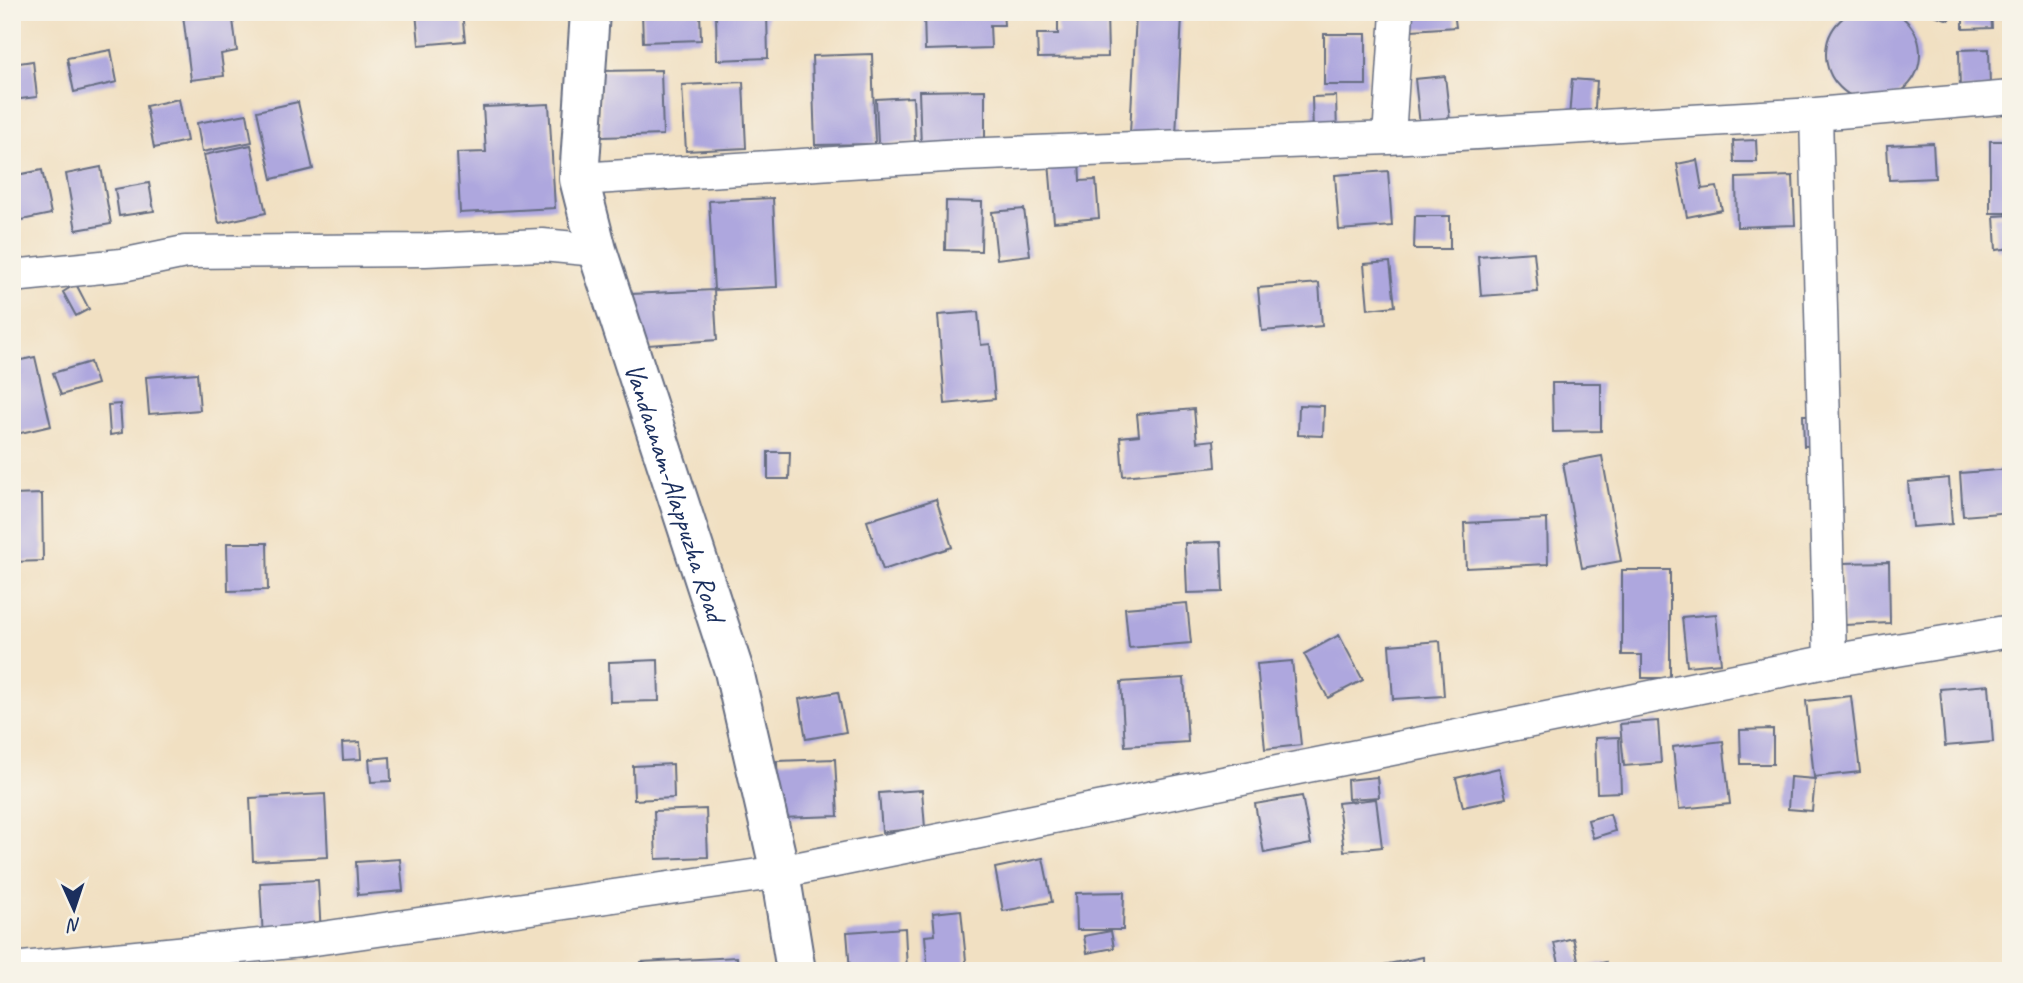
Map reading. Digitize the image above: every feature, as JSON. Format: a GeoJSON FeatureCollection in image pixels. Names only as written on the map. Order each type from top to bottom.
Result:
{"type":"FeatureCollection","features":[{"type":"Feature","properties":{"kind":"main road","name":"Vandaanam-Alappuzha Road"},"geometry":{"type":"LineString","coordinates":[[590,12],[579,179],[597,250],[734,671],[780,872],[796,971]]}},
{"type":"Feature","properties":{"kind":"street"},"geometry":{"type":"LineString","coordinates":[[1389,138],[1396,12]]}},
{"type":"Feature","properties":{"kind":"street"},"geometry":{"type":"LineString","coordinates":[[579,179],[974,154],[1389,138],[1816,114],[2011,97]]}},
{"type":"Feature","properties":{"kind":"street"},"geometry":{"type":"LineString","coordinates":[[1816,114],[1830,661]]}},
{"type":"Feature","properties":{"kind":"street"},"geometry":{"type":"LineString","coordinates":[[12,276],[122,265],[185,252],[425,250],[542,245],[597,250]]}},
{"type":"Feature","properties":{"kind":"street"},"geometry":{"type":"LineString","coordinates":[[12,969],[301,941],[780,872],[1830,661],[2011,631]]}},
{"type":"Feature","properties":{"kind":"building"},"geometry":{"type":"Polygon","coordinates":[[[1873,7],[1891,11],[1906,21],[1916,36],[1920,54],[1916,72],[1906,87],[1891,97],[1873,101],[1855,97],[1840,87],[1830,72],[1826,54],[1830,36],[1840,21],[1855,11],[1873,7]]]}},
{"type":"Feature","properties":{"kind":"building"},"geometry":{"type":"Polygon","coordinates":[[[232,12],[237,51],[221,54],[224,76],[191,80],[183,15],[232,12]]]}},
{"type":"Feature","properties":{"kind":"building"},"geometry":{"type":"Polygon","coordinates":[[[416,12],[462,12],[465,41],[419,45],[416,12]]]}},
{"type":"Feature","properties":{"kind":"building"},"geometry":{"type":"Polygon","coordinates":[[[642,12],[700,12],[701,40],[643,42],[642,12]]]}},
{"type":"Feature","properties":{"kind":"building"},"geometry":{"type":"Polygon","coordinates":[[[716,12],[767,12],[768,58],[717,60],[716,12]]]}},
{"type":"Feature","properties":{"kind":"building"},"geometry":{"type":"Polygon","coordinates":[[[924,12],[1003,12],[1004,25],[990,25],[991,48],[925,50],[924,12]]]}},
{"type":"Feature","properties":{"kind":"building"},"geometry":{"type":"Polygon","coordinates":[[[1058,12],[1107,12],[1108,57],[1038,58],[1037,34],[1058,34],[1058,12]]]}},
{"type":"Feature","properties":{"kind":"building"},"geometry":{"type":"Polygon","coordinates":[[[1412,12],[1454,12],[1456,27],[1412,30],[1412,12]]]}},
{"type":"Feature","properties":{"kind":"building"},"geometry":{"type":"Polygon","coordinates":[[[1925,12],[1951,12],[1949,20],[1925,12]]]}},
{"type":"Feature","properties":{"kind":"building"},"geometry":{"type":"Polygon","coordinates":[[[1963,12],[1991,12],[1992,28],[1963,29],[1963,12]]]}},
{"type":"Feature","properties":{"kind":"building"},"geometry":{"type":"Polygon","coordinates":[[[1995,12],[2011,12],[2011,20],[1994,17],[1995,12]]]}},
{"type":"Feature","properties":{"kind":"building"},"geometry":{"type":"Polygon","coordinates":[[[1136,14],[1182,16],[1176,136],[1130,134],[1136,14]]]}},
{"type":"Feature","properties":{"kind":"building"},"geometry":{"type":"Polygon","coordinates":[[[1324,34],[1366,34],[1366,85],[1324,85],[1324,34]]]}},
{"type":"Feature","properties":{"kind":"building"},"geometry":{"type":"Polygon","coordinates":[[[1989,49],[1990,88],[1960,90],[1959,50],[1989,49]]]}},
{"type":"Feature","properties":{"kind":"building"},"geometry":{"type":"Polygon","coordinates":[[[111,50],[117,82],[74,92],[67,58],[111,50]]]}},
{"type":"Feature","properties":{"kind":"building"},"geometry":{"type":"Polygon","coordinates":[[[872,54],[875,144],[815,145],[812,56],[872,54]]]}},
{"type":"Feature","properties":{"kind":"building"},"geometry":{"type":"Polygon","coordinates":[[[33,61],[37,97],[12,100],[12,64],[33,61]]]}},
{"type":"Feature","properties":{"kind":"building"},"geometry":{"type":"Polygon","coordinates":[[[661,70],[663,135],[602,137],[600,71],[661,70]]]}},
{"type":"Feature","properties":{"kind":"building"},"geometry":{"type":"Polygon","coordinates":[[[1445,76],[1450,121],[1420,125],[1415,79],[1445,76]]]}},
{"type":"Feature","properties":{"kind":"building"},"geometry":{"type":"Polygon","coordinates":[[[1572,79],[1597,81],[1594,120],[1569,118],[1572,79]]]}},
{"type":"Feature","properties":{"kind":"building"},"geometry":{"type":"Polygon","coordinates":[[[743,82],[746,148],[686,151],[682,85],[743,82]]]}},
{"type":"Feature","properties":{"kind":"building"},"geometry":{"type":"Polygon","coordinates":[[[985,90],[985,145],[921,147],[919,91],[985,90]]]}},
{"type":"Feature","properties":{"kind":"building"},"geometry":{"type":"Polygon","coordinates":[[[1336,96],[1337,134],[1313,135],[1312,97],[1336,96]]]}},
{"type":"Feature","properties":{"kind":"building"},"geometry":{"type":"Polygon","coordinates":[[[913,97],[915,142],[878,144],[876,99],[913,97]]]}},
{"type":"Feature","properties":{"kind":"building"},"geometry":{"type":"Polygon","coordinates":[[[179,99],[187,141],[154,148],[146,106],[179,99]]]}},
{"type":"Feature","properties":{"kind":"building"},"geometry":{"type":"Polygon","coordinates":[[[298,102],[313,169],[272,179],[257,111],[298,102]]]}},
{"type":"Feature","properties":{"kind":"building"},"geometry":{"type":"Polygon","coordinates":[[[549,104],[555,208],[460,213],[457,153],[486,152],[483,107],[549,104]]]}},
{"type":"Feature","properties":{"kind":"building"},"geometry":{"type":"Polygon","coordinates":[[[247,114],[252,142],[202,152],[197,123],[247,114]]]}},
{"type":"Feature","properties":{"kind":"building"},"geometry":{"type":"Polygon","coordinates":[[[1756,140],[1757,162],[1734,162],[1733,141],[1756,140]]]}},
{"type":"Feature","properties":{"kind":"building"},"geometry":{"type":"Polygon","coordinates":[[[1990,141],[2011,141],[2011,213],[1990,213],[1990,141]]]}},
{"type":"Feature","properties":{"kind":"building"},"geometry":{"type":"Polygon","coordinates":[[[1933,143],[1935,178],[1889,180],[1887,145],[1933,143]]]}},
{"type":"Feature","properties":{"kind":"building"},"geometry":{"type":"Polygon","coordinates":[[[251,145],[266,213],[219,223],[204,155],[251,145]]]}},
{"type":"Feature","properties":{"kind":"building"},"geometry":{"type":"Polygon","coordinates":[[[1079,159],[1080,181],[1096,180],[1099,218],[1054,222],[1049,162],[1079,159]]]}},
{"type":"Feature","properties":{"kind":"building"},"geometry":{"type":"Polygon","coordinates":[[[1697,160],[1702,189],[1717,187],[1722,210],[1687,217],[1677,164],[1697,160]]]}},
{"type":"Feature","properties":{"kind":"building"},"geometry":{"type":"Polygon","coordinates":[[[101,167],[111,224],[76,230],[66,174],[101,167]]]}},
{"type":"Feature","properties":{"kind":"building"},"geometry":{"type":"Polygon","coordinates":[[[42,170],[51,214],[12,222],[12,176],[42,170]]]}},
{"type":"Feature","properties":{"kind":"building"},"geometry":{"type":"Polygon","coordinates":[[[1388,171],[1392,226],[1339,230],[1335,175],[1388,171]]]}},
{"type":"Feature","properties":{"kind":"building"},"geometry":{"type":"Polygon","coordinates":[[[1793,176],[1795,225],[1737,227],[1736,178],[1793,176]]]}},
{"type":"Feature","properties":{"kind":"building"},"geometry":{"type":"Polygon","coordinates":[[[149,183],[154,211],[119,216],[115,189],[149,183]]]}},
{"type":"Feature","properties":{"kind":"building"},"geometry":{"type":"Polygon","coordinates":[[[773,198],[777,287],[714,290],[709,201],[773,198]]]}},
{"type":"Feature","properties":{"kind":"building"},"geometry":{"type":"Polygon","coordinates":[[[946,201],[982,202],[981,251],[945,250],[946,201]]]}},
{"type":"Feature","properties":{"kind":"building"},"geometry":{"type":"Polygon","coordinates":[[[1024,209],[1030,255],[997,259],[992,212],[1024,209]]]}},
{"type":"Feature","properties":{"kind":"building"},"geometry":{"type":"Polygon","coordinates":[[[2011,215],[2011,248],[1996,250],[1994,216],[2011,215]]]}},
{"type":"Feature","properties":{"kind":"building"},"geometry":{"type":"Polygon","coordinates":[[[1415,216],[1450,216],[1450,249],[1414,249],[1415,216]]]}},
{"type":"Feature","properties":{"kind":"building"},"geometry":{"type":"Polygon","coordinates":[[[1534,252],[1538,292],[1481,296],[1478,256],[1534,252]]]}},
{"type":"Feature","properties":{"kind":"building"},"geometry":{"type":"Polygon","coordinates":[[[1390,262],[1395,306],[1368,309],[1364,264],[1390,262]]]}},
{"type":"Feature","properties":{"kind":"building"},"geometry":{"type":"Polygon","coordinates":[[[1319,283],[1322,326],[1262,331],[1258,288],[1319,283]]]}},
{"type":"Feature","properties":{"kind":"building"},"geometry":{"type":"Polygon","coordinates":[[[76,284],[89,309],[76,316],[63,292],[76,284]]]}},
{"type":"Feature","properties":{"kind":"building"},"geometry":{"type":"Polygon","coordinates":[[[714,290],[717,340],[634,346],[631,294],[714,290]]]}},
{"type":"Feature","properties":{"kind":"building"},"geometry":{"type":"Polygon","coordinates":[[[978,312],[981,345],[990,344],[995,399],[945,404],[938,315],[978,312]]]}},
{"type":"Feature","properties":{"kind":"building"},"geometry":{"type":"Polygon","coordinates":[[[35,357],[51,426],[12,435],[12,362],[35,357]]]}},
{"type":"Feature","properties":{"kind":"building"},"geometry":{"type":"Polygon","coordinates":[[[90,362],[97,384],[61,395],[53,373],[90,362]]]}},
{"type":"Feature","properties":{"kind":"building"},"geometry":{"type":"Polygon","coordinates":[[[197,373],[200,410],[149,414],[146,377],[197,373]]]}},
{"type":"Feature","properties":{"kind":"building"},"geometry":{"type":"Polygon","coordinates":[[[1552,383],[1601,383],[1601,431],[1553,432],[1552,383]]]}},
{"type":"Feature","properties":{"kind":"building"},"geometry":{"type":"Polygon","coordinates":[[[120,404],[122,433],[110,435],[108,405],[120,404]]]}},
{"type":"Feature","properties":{"kind":"building"},"geometry":{"type":"Polygon","coordinates":[[[1299,405],[1324,406],[1323,436],[1298,435],[1299,405]]]}},
{"type":"Feature","properties":{"kind":"building"},"geometry":{"type":"Polygon","coordinates":[[[1194,409],[1197,442],[1214,440],[1216,467],[1123,476],[1120,437],[1139,435],[1137,414],[1194,409]]]}},
{"type":"Feature","properties":{"kind":"building"},"geometry":{"type":"Polygon","coordinates":[[[1803,415],[1823,415],[1823,445],[1804,446],[1803,415]]]}},
{"type":"Feature","properties":{"kind":"building"},"geometry":{"type":"Polygon","coordinates":[[[768,452],[790,452],[789,479],[768,479],[768,452]]]}},
{"type":"Feature","properties":{"kind":"building"},"geometry":{"type":"Polygon","coordinates":[[[1602,456],[1621,561],[1582,568],[1563,463],[1602,456]]]}},
{"type":"Feature","properties":{"kind":"building"},"geometry":{"type":"Polygon","coordinates":[[[2011,469],[2011,512],[1963,516],[1960,473],[2011,469]]]}},
{"type":"Feature","properties":{"kind":"building"},"geometry":{"type":"Polygon","coordinates":[[[1949,478],[1952,524],[1912,527],[1908,482],[1949,478]]]}},
{"type":"Feature","properties":{"kind":"building"},"geometry":{"type":"Polygon","coordinates":[[[42,494],[43,561],[12,562],[12,495],[42,494]]]}},
{"type":"Feature","properties":{"kind":"building"},"geometry":{"type":"Polygon","coordinates":[[[936,499],[952,547],[883,570],[867,521],[936,499]]]}},
{"type":"Feature","properties":{"kind":"building"},"geometry":{"type":"Polygon","coordinates":[[[1547,519],[1548,564],[1466,568],[1464,523],[1547,519]]]}},
{"type":"Feature","properties":{"kind":"building"},"geometry":{"type":"Polygon","coordinates":[[[1221,542],[1223,592],[1187,593],[1185,543],[1221,542]]]}},
{"type":"Feature","properties":{"kind":"building"},"geometry":{"type":"Polygon","coordinates":[[[227,543],[267,543],[268,590],[228,591],[227,543]]]}},
{"type":"Feature","properties":{"kind":"building"},"geometry":{"type":"Polygon","coordinates":[[[1889,562],[1890,623],[1844,625],[1842,563],[1889,562]]]}},
{"type":"Feature","properties":{"kind":"building"},"geometry":{"type":"Polygon","coordinates":[[[1622,570],[1670,570],[1670,678],[1642,678],[1642,655],[1622,655],[1622,570]]]}},
{"type":"Feature","properties":{"kind":"building"},"geometry":{"type":"Polygon","coordinates":[[[1187,603],[1191,643],[1129,648],[1125,608],[1187,603]]]}},
{"type":"Feature","properties":{"kind":"building"},"geometry":{"type":"Polygon","coordinates":[[[1716,614],[1721,663],[1687,666],[1682,617],[1716,614]]]}},
{"type":"Feature","properties":{"kind":"building"},"geometry":{"type":"Polygon","coordinates":[[[1339,635],[1363,680],[1328,698],[1304,654],[1339,635]]]}},
{"type":"Feature","properties":{"kind":"building"},"geometry":{"type":"Polygon","coordinates":[[[1440,641],[1444,696],[1393,699],[1389,645],[1440,641]]]}},
{"type":"Feature","properties":{"kind":"building"},"geometry":{"type":"Polygon","coordinates":[[[658,660],[659,701],[610,702],[609,662],[658,660]]]}},
{"type":"Feature","properties":{"kind":"building"},"geometry":{"type":"Polygon","coordinates":[[[1292,661],[1301,745],[1265,749],[1257,664],[1292,661]]]}},
{"type":"Feature","properties":{"kind":"building"},"geometry":{"type":"Polygon","coordinates":[[[1184,678],[1188,742],[1125,746],[1121,682],[1184,678]]]}},
{"type":"Feature","properties":{"kind":"building"},"geometry":{"type":"Polygon","coordinates":[[[1989,685],[1993,742],[1945,746],[1940,689],[1989,685]]]}},
{"type":"Feature","properties":{"kind":"building"},"geometry":{"type":"Polygon","coordinates":[[[838,692],[846,732],[806,739],[799,699],[838,692]]]}},
{"type":"Feature","properties":{"kind":"building"},"geometry":{"type":"Polygon","coordinates":[[[1851,696],[1860,772],[1814,777],[1806,701],[1851,696]]]}},
{"type":"Feature","properties":{"kind":"building"},"geometry":{"type":"Polygon","coordinates":[[[1658,721],[1661,763],[1624,766],[1620,724],[1658,721]]]}},
{"type":"Feature","properties":{"kind":"building"},"geometry":{"type":"Polygon","coordinates":[[[1773,729],[1773,764],[1741,764],[1740,730],[1773,729]]]}},
{"type":"Feature","properties":{"kind":"building"},"geometry":{"type":"Polygon","coordinates":[[[1619,737],[1621,792],[1597,793],[1595,738],[1619,737]]]}},
{"type":"Feature","properties":{"kind":"building"},"geometry":{"type":"Polygon","coordinates":[[[1723,741],[1730,804],[1679,809],[1673,747],[1723,741]]]}},
{"type":"Feature","properties":{"kind":"building"},"geometry":{"type":"Polygon","coordinates":[[[360,742],[361,759],[343,760],[342,743],[360,742]]]}},
{"type":"Feature","properties":{"kind":"building"},"geometry":{"type":"Polygon","coordinates":[[[390,757],[391,781],[371,782],[369,759],[390,757]]]}},
{"type":"Feature","properties":{"kind":"building"},"geometry":{"type":"Polygon","coordinates":[[[835,759],[838,816],[779,818],[777,761],[835,759]]]}},
{"type":"Feature","properties":{"kind":"building"},"geometry":{"type":"Polygon","coordinates":[[[673,764],[674,798],[634,800],[633,766],[673,764]]]}},
{"type":"Feature","properties":{"kind":"building"},"geometry":{"type":"Polygon","coordinates":[[[1499,768],[1506,798],[1463,807],[1456,778],[1499,768]]]}},
{"type":"Feature","properties":{"kind":"building"},"geometry":{"type":"Polygon","coordinates":[[[1377,777],[1379,797],[1348,799],[1347,780],[1377,777]]]}},
{"type":"Feature","properties":{"kind":"building"},"geometry":{"type":"Polygon","coordinates":[[[1790,777],[1815,779],[1812,811],[1788,809],[1790,777]]]}},
{"type":"Feature","properties":{"kind":"building"},"geometry":{"type":"Polygon","coordinates":[[[922,790],[925,828],[882,832],[879,793],[922,790]]]}},
{"type":"Feature","properties":{"kind":"building"},"geometry":{"type":"Polygon","coordinates":[[[325,794],[328,857],[253,861],[250,798],[325,794]]]}},
{"type":"Feature","properties":{"kind":"building"},"geometry":{"type":"Polygon","coordinates":[[[1302,796],[1311,844],[1264,853],[1255,804],[1302,796]]]}},
{"type":"Feature","properties":{"kind":"building"},"geometry":{"type":"Polygon","coordinates":[[[1376,799],[1382,847],[1344,851],[1338,803],[1376,799]]]}},
{"type":"Feature","properties":{"kind":"building"},"geometry":{"type":"Polygon","coordinates":[[[706,809],[708,857],[656,859],[654,811],[706,809]]]}},
{"type":"Feature","properties":{"kind":"building"},"geometry":{"type":"Polygon","coordinates":[[[1610,814],[1615,831],[1593,838],[1588,820],[1610,814]]]}},
{"type":"Feature","properties":{"kind":"building"},"geometry":{"type":"Polygon","coordinates":[[[1043,858],[1052,902],[1003,911],[995,868],[1043,858]]]}},
{"type":"Feature","properties":{"kind":"building"},"geometry":{"type":"Polygon","coordinates":[[[400,859],[403,891],[358,895],[356,862],[400,859]]]}},
{"type":"Feature","properties":{"kind":"building"},"geometry":{"type":"Polygon","coordinates":[[[318,880],[321,935],[263,938],[260,883],[318,880]]]}},
{"type":"Feature","properties":{"kind":"building"},"geometry":{"type":"Polygon","coordinates":[[[1124,892],[1123,930],[1077,930],[1076,893],[1124,892]]]}},
{"type":"Feature","properties":{"kind":"building"},"geometry":{"type":"Polygon","coordinates":[[[961,910],[967,971],[928,971],[925,936],[935,935],[933,913],[961,910]]]}},
{"type":"Feature","properties":{"kind":"building"},"geometry":{"type":"Polygon","coordinates":[[[905,928],[907,971],[850,971],[847,932],[905,928]]]}},
{"type":"Feature","properties":{"kind":"building"},"geometry":{"type":"Polygon","coordinates":[[[1111,931],[1114,948],[1087,953],[1084,936],[1111,931]]]}},
{"type":"Feature","properties":{"kind":"building"},"geometry":{"type":"Polygon","coordinates":[[[1573,938],[1580,968],[1606,962],[1608,971],[1561,971],[1554,943],[1573,938]]]}},
{"type":"Feature","properties":{"kind":"building"},"geometry":{"type":"Polygon","coordinates":[[[737,957],[738,971],[641,971],[641,962],[737,957]]]}},
{"type":"Feature","properties":{"kind":"building"},"geometry":{"type":"Polygon","coordinates":[[[1423,957],[1425,971],[1373,971],[1373,967],[1423,957]]]}}]}
